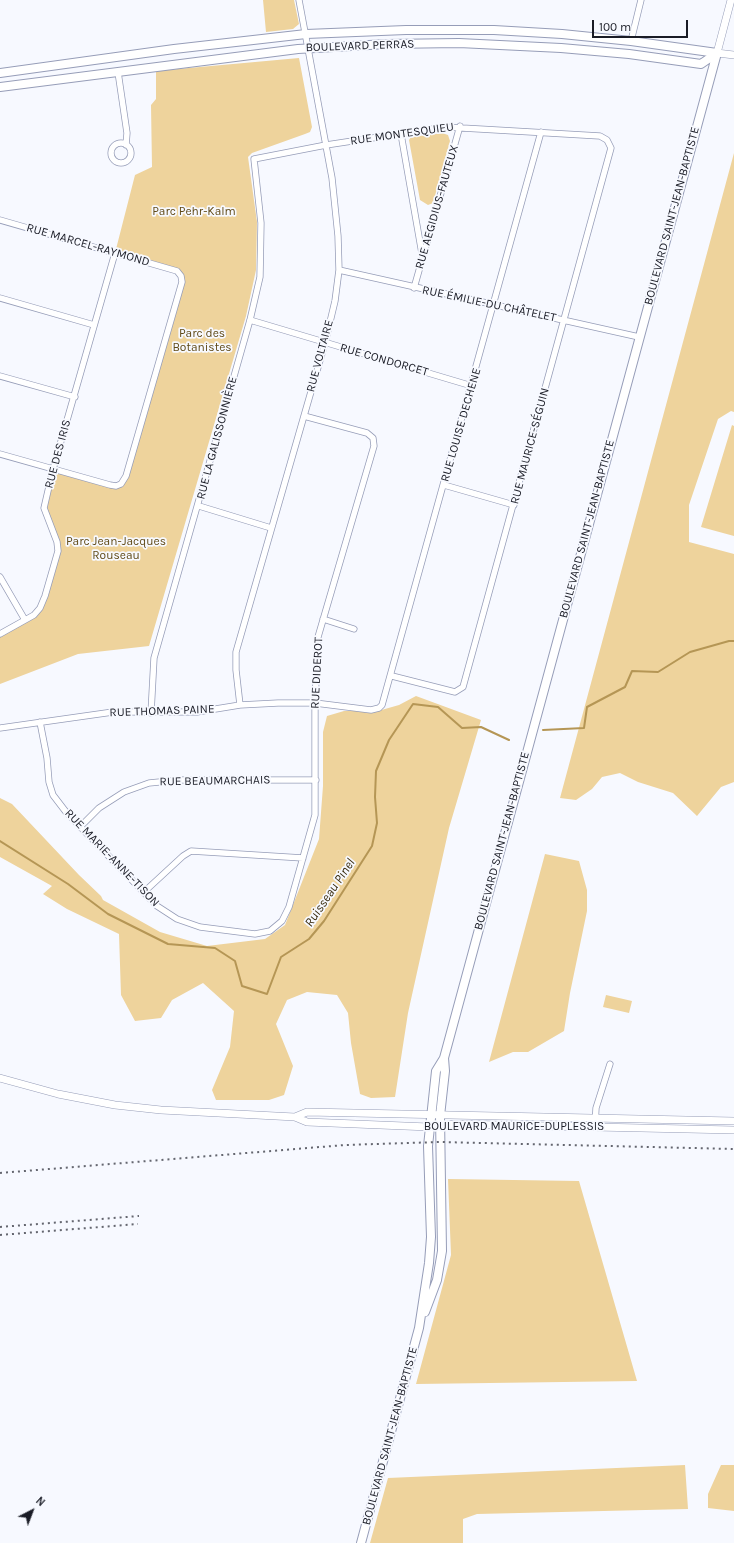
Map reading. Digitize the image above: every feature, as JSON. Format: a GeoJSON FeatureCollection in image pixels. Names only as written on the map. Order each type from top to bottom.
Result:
{"type":"FeatureCollection","features":[{"type":"Feature","properties":{"kind":"main road","name":"BOULEVARD PERRAS"},"geometry":{"type":"LineString","coordinates":[[0,73],[174,49],[306,34],[406,30],[494,30],[631,41],[717,53]]}},
{"type":"Feature","properties":{"kind":"main road","name":"BOULEVARD PERRAS"},"geometry":{"type":"LineString","coordinates":[[0,87],[308,48],[387,44],[515,45],[629,54],[701,64],[717,53]]}},
{"type":"Feature","properties":{"kind":"main road","name":"BOULEVARD SAINT-JEAN-BAPTISTE"},"geometry":{"type":"LineString","coordinates":[[419,1328],[431,1244],[428,1146],[436,1071],[444,1058],[717,53]]}},
{"type":"Feature","properties":{"kind":"main road","name":"BOULEVARD SAINT-JEAN-BAPTISTE"},"geometry":{"type":"LineString","coordinates":[[361,1543],[419,1328],[437,1280],[442,1251],[440,1116],[445,1072],[444,1058]]}},
{"type":"Feature","properties":{"kind":"street","name":"RUE VOLTAIRE"},"geometry":{"type":"LineString","coordinates":[[240,705],[236,670],[236,652],[324,343],[335,301],[339,270],[336,207],[299,0]]}},
{"type":"Feature","properties":{"kind":"street"},"geometry":{"type":"LineString","coordinates":[[631,41],[641,0]]}},
{"type":"Feature","properties":{"kind":"street","name":"BOULEVARD SAINT-JEAN-BAPTISTE"},"geometry":{"type":"LineString","coordinates":[[717,53],[731,0]]}},
{"type":"Feature","properties":{"kind":"street","name":"BOULEVARD PERRAS"},"geometry":{"type":"LineString","coordinates":[[717,53],[734,55]]}},
{"type":"Feature","properties":{"kind":"street"},"geometry":{"type":"LineString","coordinates":[[118,72],[127,133],[126,145]]}},
{"type":"Feature","properties":{"kind":"street","name":"RUE MONTESQUIEU"},"geometry":{"type":"LineString","coordinates":[[254,159],[326,145],[460,126],[600,136]]}},
{"type":"Feature","properties":{"kind":"street","name":"RUE AEGIDIUS-FAUTEUX"},"geometry":{"type":"LineString","coordinates":[[414,288],[460,126]]}},
{"type":"Feature","properties":{"kind":"street","name":"RUE LOUISE DECHENE"},"geometry":{"type":"LineString","coordinates":[[372,710],[379,708],[385,701],[541,132]]}},
{"type":"Feature","properties":{"kind":"street"},"geometry":{"type":"LineString","coordinates":[[401,134],[422,256]]}},
{"type":"Feature","properties":{"kind":"street","name":"RUE MAURICE-SÉGUIN"},"geometry":{"type":"LineString","coordinates":[[392,676],[455,692],[463,687],[611,148],[607,140],[600,136]]}},
{"type":"Feature","properties":{"kind":"street","name":"RUE LA GALISSONNIÈRE"},"geometry":{"type":"LineString","coordinates":[[151,713],[154,658],[199,506],[250,320],[260,277],[261,223],[254,159]]}},
{"type":"Feature","properties":{"kind":"street","name":"RUE MARCEL-RAYMOND"},"geometry":{"type":"LineString","coordinates":[[0,220],[177,271],[181,276],[182,282],[126,476],[116,486],[53,469]]}},
{"type":"Feature","properties":{"kind":"street","name":"RUE DES IRIS"},"geometry":{"type":"LineString","coordinates":[[0,634],[25,620],[40,608],[58,551],[44,508],[53,469],[115,254]]}},
{"type":"Feature","properties":{"kind":"street","name":"RUE ÉMILIE-DU CHÂTELET"},"geometry":{"type":"LineString","coordinates":[[339,270],[639,338]]}},
{"type":"Feature","properties":{"kind":"street"},"geometry":{"type":"LineString","coordinates":[[0,298],[94,325]]}},
{"type":"Feature","properties":{"kind":"street","name":"RUE CONDORCET"},"geometry":{"type":"LineString","coordinates":[[250,320],[472,386]]}},
{"type":"Feature","properties":{"kind":"street"},"geometry":{"type":"LineString","coordinates":[[0,376],[74,397]]}},
{"type":"Feature","properties":{"kind":"street","name":"RUE DIDEROT"},"geometry":{"type":"LineString","coordinates":[[270,931],[282,921],[289,907],[315,816],[315,702],[318,637],[374,442],[373,438],[367,433],[304,416]]}},
{"type":"Feature","properties":{"kind":"street"},"geometry":{"type":"LineString","coordinates":[[0,454],[53,469]]}},
{"type":"Feature","properties":{"kind":"street"},"geometry":{"type":"LineString","coordinates":[[444,485],[514,505]]}},
{"type":"Feature","properties":{"kind":"street"},"geometry":{"type":"LineString","coordinates":[[199,506],[271,528]]}},
{"type":"Feature","properties":{"kind":"street"},"geometry":{"type":"LineString","coordinates":[[0,577],[25,620]]}},
{"type":"Feature","properties":{"kind":"street"},"geometry":{"type":"LineString","coordinates":[[323,620],[354,629]]}},
{"type":"Feature","properties":{"kind":"street","name":"RUE THOMAS PAINE"},"geometry":{"type":"LineString","coordinates":[[0,728],[113,712],[197,712],[240,705],[315,702],[372,710]]}},
{"type":"Feature","properties":{"kind":"street","name":"RUE MARIE-ANNE-TISON"},"geometry":{"type":"LineString","coordinates":[[40,722],[47,758],[49,782],[53,795],[80,827],[157,906],[169,914],[200,927],[255,934],[270,931]]}},
{"type":"Feature","properties":{"kind":"street","name":"RUE BEAUMARCHAIS"},"geometry":{"type":"LineString","coordinates":[[80,827],[99,808],[124,792],[149,783],[180,780],[316,780]]}},
{"type":"Feature","properties":{"kind":"street"},"geometry":{"type":"LineString","coordinates":[[144,892],[183,856],[191,852],[303,858]]}},
{"type":"Feature","properties":{"kind":"street"},"geometry":{"type":"LineString","coordinates":[[596,1127],[596,1108],[610,1064]]}},
{"type":"Feature","properties":{"kind":"street","name":"BOULEVARD MAURICE-DUPLESSIS"},"geometry":{"type":"LineString","coordinates":[[0,1078],[64,1096],[115,1106],[161,1110],[295,1116],[307,1112],[734,1122]]}},
{"type":"Feature","properties":{"kind":"street","name":"BOULEVARD MAURICE-DUPLESSIS"},"geometry":{"type":"LineString","coordinates":[[295,1116],[307,1122],[429,1127],[455,1124],[734,1130]]}},
{"type":"Feature","properties":{"kind":"green space"},"geometry":{"type":"Polygon","coordinates":[[[263,0],[294,0],[299,24],[293,29],[266,32],[263,0]]]}},
{"type":"Feature","properties":{"kind":"green space"},"geometry":{"type":"Polygon","coordinates":[[[299,58],[312,127],[310,132],[252,153],[248,157],[257,222],[256,270],[246,316],[149,646],[78,654],[0,684],[0,634],[40,608],[45,596],[57,542],[44,508],[53,469],[115,487],[121,484],[182,282],[177,271],[115,253],[135,175],[152,167],[151,105],[156,99],[156,71],[299,58]]]}},
{"type":"Feature","properties":{"kind":"green space"},"geometry":{"type":"Polygon","coordinates":[[[442,133],[448,135],[450,141],[433,203],[428,205],[420,200],[409,140],[411,137],[442,133]]]}},
{"type":"Feature","properties":{"kind":"green space"},"geometry":{"type":"Polygon","coordinates":[[[734,153],[734,412],[731,411],[718,419],[689,505],[689,542],[734,554],[734,782],[721,787],[697,816],[673,793],[638,782],[620,773],[602,777],[592,789],[576,800],[560,798],[734,153]]]}},
{"type":"Feature","properties":{"kind":"green space"},"geometry":{"type":"Polygon","coordinates":[[[732,425],[734,426],[734,536],[701,527],[732,425]]]}},
{"type":"Feature","properties":{"kind":"green space"},"geometry":{"type":"Polygon","coordinates":[[[416,696],[481,720],[449,828],[408,1013],[395,1097],[371,1098],[360,1094],[351,1043],[348,1013],[337,995],[307,992],[287,1000],[276,1024],[293,1066],[284,1095],[269,1100],[216,1100],[212,1090],[230,1047],[234,1011],[203,983],[172,1000],[161,1018],[135,1021],[121,995],[119,934],[67,909],[43,894],[52,886],[0,857],[0,798],[12,804],[79,875],[101,896],[103,900],[160,932],[207,946],[265,939],[285,925],[319,839],[323,786],[323,732],[327,716],[344,711],[378,711],[399,705],[416,696]]]}},
{"type":"Feature","properties":{"kind":"green space"},"geometry":{"type":"Polygon","coordinates":[[[545,854],[579,861],[587,890],[587,911],[570,993],[564,1031],[528,1052],[513,1052],[489,1062],[545,854]]]}},
{"type":"Feature","properties":{"kind":"green space"},"geometry":{"type":"Polygon","coordinates":[[[606,995],[632,1001],[629,1013],[603,1007],[606,995]]]}},
{"type":"Feature","properties":{"kind":"green space"},"geometry":{"type":"Polygon","coordinates":[[[448,1179],[579,1181],[637,1381],[416,1384],[451,1255],[448,1179]]]}},
{"type":"Feature","properties":{"kind":"green space"},"geometry":{"type":"Polygon","coordinates":[[[685,1465],[688,1509],[477,1514],[463,1519],[463,1543],[370,1543],[388,1478],[685,1465]]]}},
{"type":"Feature","properties":{"kind":"green space"},"geometry":{"type":"Polygon","coordinates":[[[721,1465],[734,1465],[734,1511],[708,1508],[708,1494],[721,1465]]]}},
{"type":"Feature","properties":{"kind":"waterway","name":"Ruisseau Pinel"},"geometry":{"type":"LineString","coordinates":[[543,730],[584,728],[587,707],[625,687],[632,671],[658,672],[690,652],[729,641],[734,641]]}},
{"type":"Feature","properties":{"kind":"waterway","name":"Ruisseau Pinel"},"geometry":{"type":"LineString","coordinates":[[0,841],[68,884],[108,914],[168,944],[215,948],[235,961],[242,986],[267,994],[281,957],[309,939],[324,921],[372,846],[377,823],[375,797],[376,771],[389,740],[413,704],[438,707],[462,728],[481,727],[509,740]]}},
{"type":"Feature","properties":{"kind":"railway"},"geometry":{"type":"LineString","coordinates":[[0,1173],[345,1145],[440,1142],[734,1149]]}},
{"type":"Feature","properties":{"kind":"railway"},"geometry":{"type":"LineString","coordinates":[[0,1227],[139,1216]]}},
{"type":"Feature","properties":{"kind":"railway"},"geometry":{"type":"LineString","coordinates":[[0,1235],[138,1224]]}},
{"type":"Feature","properties":{"kind":"park label","name":"Parc Pehr-Kalm"},"geometry":{"type":"Point","coordinates":[194,212]}},
{"type":"Feature","properties":{"kind":"park label","name":"Parc des Botanistes"},"geometry":{"type":"Point","coordinates":[202,341]}},
{"type":"Feature","properties":{"kind":"park label","name":"Parc Jean-Jacques Rouseau"},"geometry":{"type":"Point","coordinates":[116,549]}}]}
